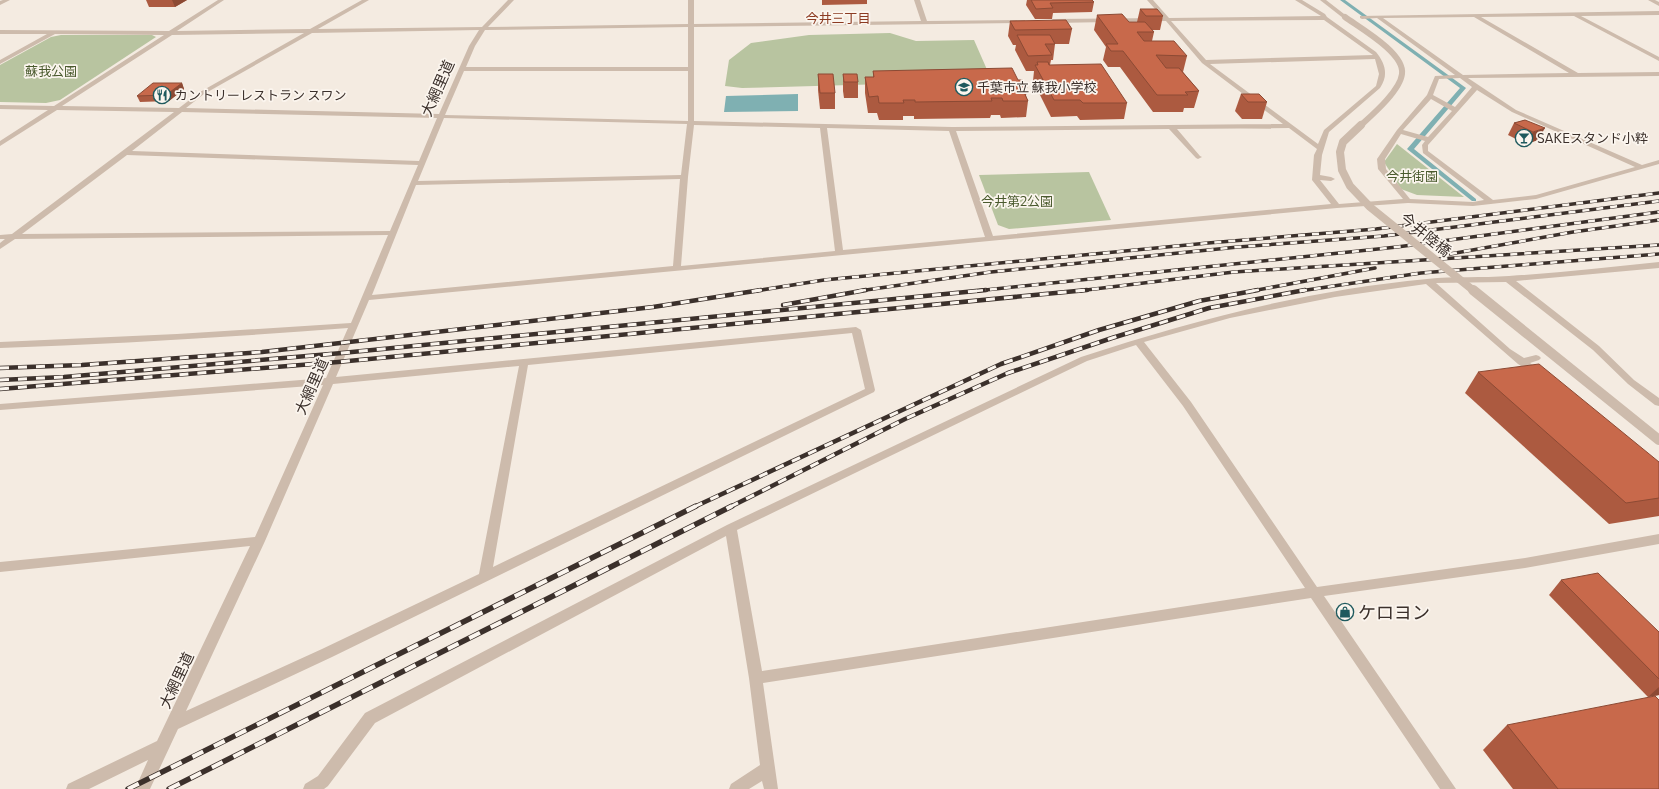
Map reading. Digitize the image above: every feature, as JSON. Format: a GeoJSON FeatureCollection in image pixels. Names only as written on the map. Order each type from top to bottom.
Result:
{"type":"FeatureCollection","features":[{"type":"Feature","properties":{"kind":"street"},"geometry":{"type":"LineString","coordinates":[[0,3],[7,0]]}},
{"type":"Feature","properties":{"kind":"street"},"geometry":{"type":"LineString","coordinates":[[0,144],[220,0]]}},
{"type":"Feature","properties":{"kind":"street"},"geometry":{"type":"LineString","coordinates":[[0,247],[209,88],[366,0]]}},
{"type":"Feature","properties":{"kind":"street","name":"大網里道"},"geometry":{"type":"LineString","coordinates":[[142,789],[259,541],[366,298],[441,116],[472,46],[482,29],[511,0]]}},
{"type":"Feature","properties":{"kind":"street"},"geometry":{"type":"LineString","coordinates":[[677,269],[684,177],[691,123],[691,0]]}},
{"type":"Feature","properties":{"kind":"street"},"geometry":{"type":"LineString","coordinates":[[917,0],[924,21]]}},
{"type":"Feature","properties":{"kind":"street"},"geometry":{"type":"LineString","coordinates":[[1150,0],[1204,62],[1320,148]]}},
{"type":"Feature","properties":{"kind":"street"},"geometry":{"type":"LineString","coordinates":[[1298,0],[1323,15],[1325,18],[1367,47],[1378,58],[1382,71],[1381,83],[1326,131],[1320,148],[1316,180],[1321,189],[1337,206]]}},
{"type":"Feature","properties":{"kind":"street","name":"今井陸橋"},"geometry":{"type":"LineString","coordinates":[[1323,0],[1388,48],[1399,62],[1402,75],[1400,81],[1390,95],[1343,142],[1340,150],[1340,166],[1349,185],[1370,207],[1659,440]]}},
{"type":"Feature","properties":{"kind":"street"},"geometry":{"type":"LineString","coordinates":[[1651,0],[1659,4]]}},
{"type":"Feature","properties":{"kind":"street"},"geometry":{"type":"LineString","coordinates":[[1362,17],[1659,13]]}},
{"type":"Feature","properties":{"kind":"street"},"geometry":{"type":"LineString","coordinates":[[1574,14],[1659,59]]}},
{"type":"Feature","properties":{"kind":"street"},"geometry":{"type":"LineString","coordinates":[[1475,16],[1578,76]]}},
{"type":"Feature","properties":{"kind":"street"},"geometry":{"type":"LineString","coordinates":[[1376,17],[1476,87],[1514,111],[1642,167]]}},
{"type":"Feature","properties":{"kind":"street"},"geometry":{"type":"LineString","coordinates":[[1049,21],[1325,18]]}},
{"type":"Feature","properties":{"kind":"street"},"geometry":{"type":"LineString","coordinates":[[0,32],[171,33],[692,26],[924,21],[1033,21]]}},
{"type":"Feature","properties":{"kind":"street"},"geometry":{"type":"LineString","coordinates":[[0,62],[54,32]]}},
{"type":"Feature","properties":{"kind":"street"},"geometry":{"type":"LineString","coordinates":[[1204,62],[1378,58]]}},
{"type":"Feature","properties":{"kind":"street"},"geometry":{"type":"LineString","coordinates":[[462,69],[692,69]]}},
{"type":"Feature","properties":{"kind":"street"},"geometry":{"type":"LineString","coordinates":[[1408,201],[1382,169],[1381,160],[1399,131],[1430,96],[1437,77],[1659,74]]}},
{"type":"Feature","properties":{"kind":"street"},"geometry":{"type":"LineString","coordinates":[[1476,87],[1425,146],[1425,152],[1491,202]]}},
{"type":"Feature","properties":{"kind":"street"},"geometry":{"type":"LineString","coordinates":[[1430,96],[1455,110]]}},
{"type":"Feature","properties":{"kind":"street"},"geometry":{"type":"LineString","coordinates":[[0,107],[57,107],[952,129],[1289,126]]}},
{"type":"Feature","properties":{"kind":"street"},"geometry":{"type":"LineString","coordinates":[[823,126],[839,253]]}},
{"type":"Feature","properties":{"kind":"street"},"geometry":{"type":"LineString","coordinates":[[1172,128],[1198,157]]}},
{"type":"Feature","properties":{"kind":"street"},"geometry":{"type":"LineString","coordinates":[[952,129],[990,239]]}},
{"type":"Feature","properties":{"kind":"street"},"geometry":{"type":"LineString","coordinates":[[1399,131],[1430,140]]}},
{"type":"Feature","properties":{"kind":"street"},"geometry":{"type":"LineString","coordinates":[[125,153],[422,163]]}},
{"type":"Feature","properties":{"kind":"street"},"geometry":{"type":"LineString","coordinates":[[366,298],[1337,206],[1408,201],[1473,204],[1547,194],[1659,162]]}},
{"type":"Feature","properties":{"kind":"street"},"geometry":{"type":"LineString","coordinates":[[413,183],[684,177]]}},
{"type":"Feature","properties":{"kind":"street"},"geometry":{"type":"LineString","coordinates":[[1316,177],[1331,178]]}},
{"type":"Feature","properties":{"kind":"street"},"geometry":{"type":"LineString","coordinates":[[1377,177],[1389,178]]}},
{"type":"Feature","properties":{"kind":"street"},"geometry":{"type":"LineString","coordinates":[[0,237],[392,233]]}},
{"type":"Feature","properties":{"kind":"street"},"geometry":{"type":"LineString","coordinates":[[310,789],[324,781],[370,718],[731,528],[1084,359],[1138,341],[1230,316],[1335,294],[1428,281],[1508,279],[1659,265]]}},
{"type":"Feature","properties":{"kind":"street"},"geometry":{"type":"LineString","coordinates":[[1508,279],[1603,354],[1631,382],[1659,403]]}},
{"type":"Feature","properties":{"kind":"street"},"geometry":{"type":"LineString","coordinates":[[1428,281],[1507,352],[1545,377]]}},
{"type":"Feature","properties":{"kind":"street"},"geometry":{"type":"LineString","coordinates":[[0,345],[79,343],[259,333],[354,325]]}},
{"type":"Feature","properties":{"kind":"street"},"geometry":{"type":"LineString","coordinates":[[0,407],[72,403],[329,381],[856,330],[870,390],[171,726]]}},
{"type":"Feature","properties":{"kind":"street"},"geometry":{"type":"LineString","coordinates":[[1138,341],[1187,404],[1449,789]]}},
{"type":"Feature","properties":{"kind":"street"},"geometry":{"type":"LineString","coordinates":[[1592,355],[1603,354]]}},
{"type":"Feature","properties":{"kind":"street"},"geometry":{"type":"LineString","coordinates":[[1521,362],[1536,358]]}},
{"type":"Feature","properties":{"kind":"street"},"geometry":{"type":"LineString","coordinates":[[485,576],[524,362]]}},
{"type":"Feature","properties":{"kind":"street"},"geometry":{"type":"LineString","coordinates":[[731,528],[756,678],[771,789]]}},
{"type":"Feature","properties":{"kind":"street"},"geometry":{"type":"LineString","coordinates":[[756,678],[1315,592],[1525,563],[1659,539]]}},
{"type":"Feature","properties":{"kind":"street"},"geometry":{"type":"LineString","coordinates":[[0,568],[259,541]]}},
{"type":"Feature","properties":{"kind":"street"},"geometry":{"type":"LineString","coordinates":[[73,789],[162,746]]}},
{"type":"Feature","properties":{"kind":"street"},"geometry":{"type":"LineString","coordinates":[[736,789],[768,769]]}},
{"type":"Feature","properties":{"kind":"green space"},"geometry":{"type":"Polygon","coordinates":[[[890,33],[916,41],[974,40],[992,81],[742,88],[725,86],[729,60],[751,43],[809,35],[890,33]]]}},
{"type":"Feature","properties":{"kind":"green space","name":"蘇我公園"},"geometry":{"type":"Polygon","coordinates":[[[61,35],[152,35],[156,37],[60,100],[46,103],[0,102],[0,65],[51,37],[61,35]]]}},
{"type":"Feature","properties":{"kind":"green space","name":"今井街園"},"geometry":{"type":"Polygon","coordinates":[[[1397,144],[1464,197],[1417,195],[1401,189],[1384,162],[1397,144]]]}},
{"type":"Feature","properties":{"kind":"green space","name":"今井第2公園"},"geometry":{"type":"Polygon","coordinates":[[[1089,172],[1111,220],[1009,229],[998,225],[979,175],[1089,172]]]}},
{"type":"Feature","properties":{"kind":"water"},"geometry":{"type":"Polygon","coordinates":[[[798,94],[798,111],[724,112],[726,96],[798,94]]]}},
{"type":"Feature","properties":{"kind":"building"},"geometry":{"type":"Polygon","coordinates":[[[1031,0],[1092,0],[1094,2],[1050,3],[1053,8],[1036,9],[1031,0]]]}},
{"type":"Feature","properties":{"kind":"building"},"geometry":{"type":"Polygon","coordinates":[[[1140,9],[1157,9],[1163,16],[1146,16],[1140,9]]]}},
{"type":"Feature","properties":{"kind":"building"},"geometry":{"type":"Polygon","coordinates":[[[1122,14],[1129,22],[1145,22],[1154,32],[1137,32],[1144,41],[1174,41],[1187,56],[1156,55],[1166,68],[1179,68],[1199,91],[1185,92],[1188,95],[1157,95],[1123,51],[1111,51],[1106,44],[1118,44],[1097,15],[1122,14]]]}},
{"type":"Feature","properties":{"kind":"building"},"geometry":{"type":"Polygon","coordinates":[[[1066,20],[1072,29],[1015,30],[1010,21],[1066,20]]]}},
{"type":"Feature","properties":{"kind":"building"},"geometry":{"type":"Polygon","coordinates":[[[1017,35],[1050,35],[1055,44],[1045,44],[1052,55],[1028,56],[1017,35]]]}},
{"type":"Feature","properties":{"kind":"building"},"geometry":{"type":"Polygon","coordinates":[[[1037,62],[1048,62],[1049,65],[1101,64],[1127,103],[1083,103],[1080,100],[1054,100],[1035,65],[1038,65],[1037,62]]]}},
{"type":"Feature","properties":{"kind":"building"},"geometry":{"type":"Polygon","coordinates":[[[1012,68],[1018,80],[1023,80],[1027,88],[1022,88],[1028,101],[1003,101],[1002,98],[991,98],[992,101],[915,102],[915,100],[903,100],[904,103],[879,103],[878,96],[869,97],[865,77],[874,77],[873,71],[1012,68]]]}},
{"type":"Feature","properties":{"kind":"building"},"geometry":{"type":"Polygon","coordinates":[[[818,74],[833,74],[835,93],[820,93],[818,74]]]}},
{"type":"Feature","properties":{"kind":"building"},"geometry":{"type":"Polygon","coordinates":[[[843,74],[857,74],[858,82],[844,82],[843,74]]]}},
{"type":"Feature","properties":{"kind":"building"},"geometry":{"type":"Polygon","coordinates":[[[153,83],[182,83],[166,95],[137,96],[153,83]]]}},
{"type":"Feature","properties":{"kind":"building"},"geometry":{"type":"Polygon","coordinates":[[[1241,94],[1259,94],[1267,102],[1248,102],[1241,94]]]}},
{"type":"Feature","properties":{"kind":"building"},"geometry":{"type":"Polygon","coordinates":[[[1525,120],[1545,128],[1533,132],[1514,123],[1525,120]]]}},
{"type":"Feature","properties":{"kind":"building"},"geometry":{"type":"Polygon","coordinates":[[[1539,364],[1659,462],[1659,498],[1626,503],[1478,372],[1539,364]]]}},
{"type":"Feature","properties":{"kind":"building"},"geometry":{"type":"Polygon","coordinates":[[[1598,573],[1659,632],[1659,679],[1561,580],[1598,573]]]}},
{"type":"Feature","properties":{"kind":"building"},"geometry":{"type":"Polygon","coordinates":[[[1655,696],[1659,700],[1659,789],[1558,789],[1507,725],[1655,696]]]}},
{"type":"Feature","properties":{"kind":"waterway"},"geometry":{"type":"LineString","coordinates":[[1342,0],[1463,88],[1410,149],[1474,200]]}},
{"type":"Feature","properties":{"kind":"railway"},"geometry":{"type":"LineString","coordinates":[[755,291],[824,280],[1208,243],[1376,229],[1659,193]]}},
{"type":"Feature","properties":{"kind":"railway"},"geometry":{"type":"LineString","coordinates":[[859,291],[991,272],[1238,247],[1384,236],[1659,201]]}},
{"type":"Feature","properties":{"kind":"railway"},"geometry":{"type":"LineString","coordinates":[[979,291],[1397,247],[1659,212]]}},
{"type":"Feature","properties":{"kind":"railway"},"geometry":{"type":"LineString","coordinates":[[1450,254],[1573,232],[1659,220]]}},
{"type":"Feature","properties":{"kind":"railway"},"geometry":{"type":"LineString","coordinates":[[1083,290],[1234,272],[1659,245]]}},
{"type":"Feature","properties":{"kind":"railway"},"geometry":{"type":"LineString","coordinates":[[1300,291],[1421,273],[1659,254]]}},
{"type":"Feature","properties":{"kind":"railway"},"geometry":{"type":"LineString","coordinates":[[1252,291],[1375,268]]}},
{"type":"Feature","properties":{"kind":"railway"},"geometry":{"type":"LineString","coordinates":[[0,368],[82,365],[262,352],[653,307],[761,290]]}},
{"type":"Feature","properties":{"kind":"railway"},"geometry":{"type":"LineString","coordinates":[[783,305],[866,290]]}},
{"type":"Feature","properties":{"kind":"railway"},"geometry":{"type":"LineString","coordinates":[[979,291],[986,290]]}},
{"type":"Feature","properties":{"kind":"railway"},"geometry":{"type":"LineString","coordinates":[[0,389],[338,362],[1083,290]]}},
{"type":"Feature","properties":{"kind":"railway"},"geometry":{"type":"LineString","coordinates":[[1078,291],[1083,290]]}},
{"type":"Feature","properties":{"kind":"railway"},"geometry":{"type":"LineString","coordinates":[[694,507],[1001,364],[1099,330],[1199,301],[1258,290]]}},
{"type":"Feature","properties":{"kind":"railway"},"geometry":{"type":"LineString","coordinates":[[730,507],[905,419],[1008,373],[1112,338],[1209,308],[1305,290]]}},
{"type":"Feature","properties":{"kind":"railway"},"geometry":{"type":"LineString","coordinates":[[0,380],[64,377],[342,353],[979,291]]}},
{"type":"Feature","properties":{"kind":"railway"},"geometry":{"type":"LineString","coordinates":[[128,789],[696,506]]}},
{"type":"Feature","properties":{"kind":"railway"},"geometry":{"type":"LineString","coordinates":[[169,789],[732,506]]}},
{"type":"Feature","properties":{"kind":"place","name":"千葉市立 蘇我小学校"},"geometry":{"type":"Point","coordinates":[964,87]}},
{"type":"Feature","properties":{"kind":"place","name":"カントリーレストラン スワン"},"geometry":{"type":"Point","coordinates":[162,95]}},
{"type":"Feature","properties":{"kind":"place","name":"SAKEスタンド小粋"},"geometry":{"type":"Point","coordinates":[1524,138]}},
{"type":"Feature","properties":{"kind":"place","name":"ケロヨン"},"geometry":{"type":"Point","coordinates":[1345,612]}},
{"type":"Feature","properties":{"kind":"district","name":"今井三丁目"},"geometry":{"type":"Point","coordinates":[838,18]}}]}
